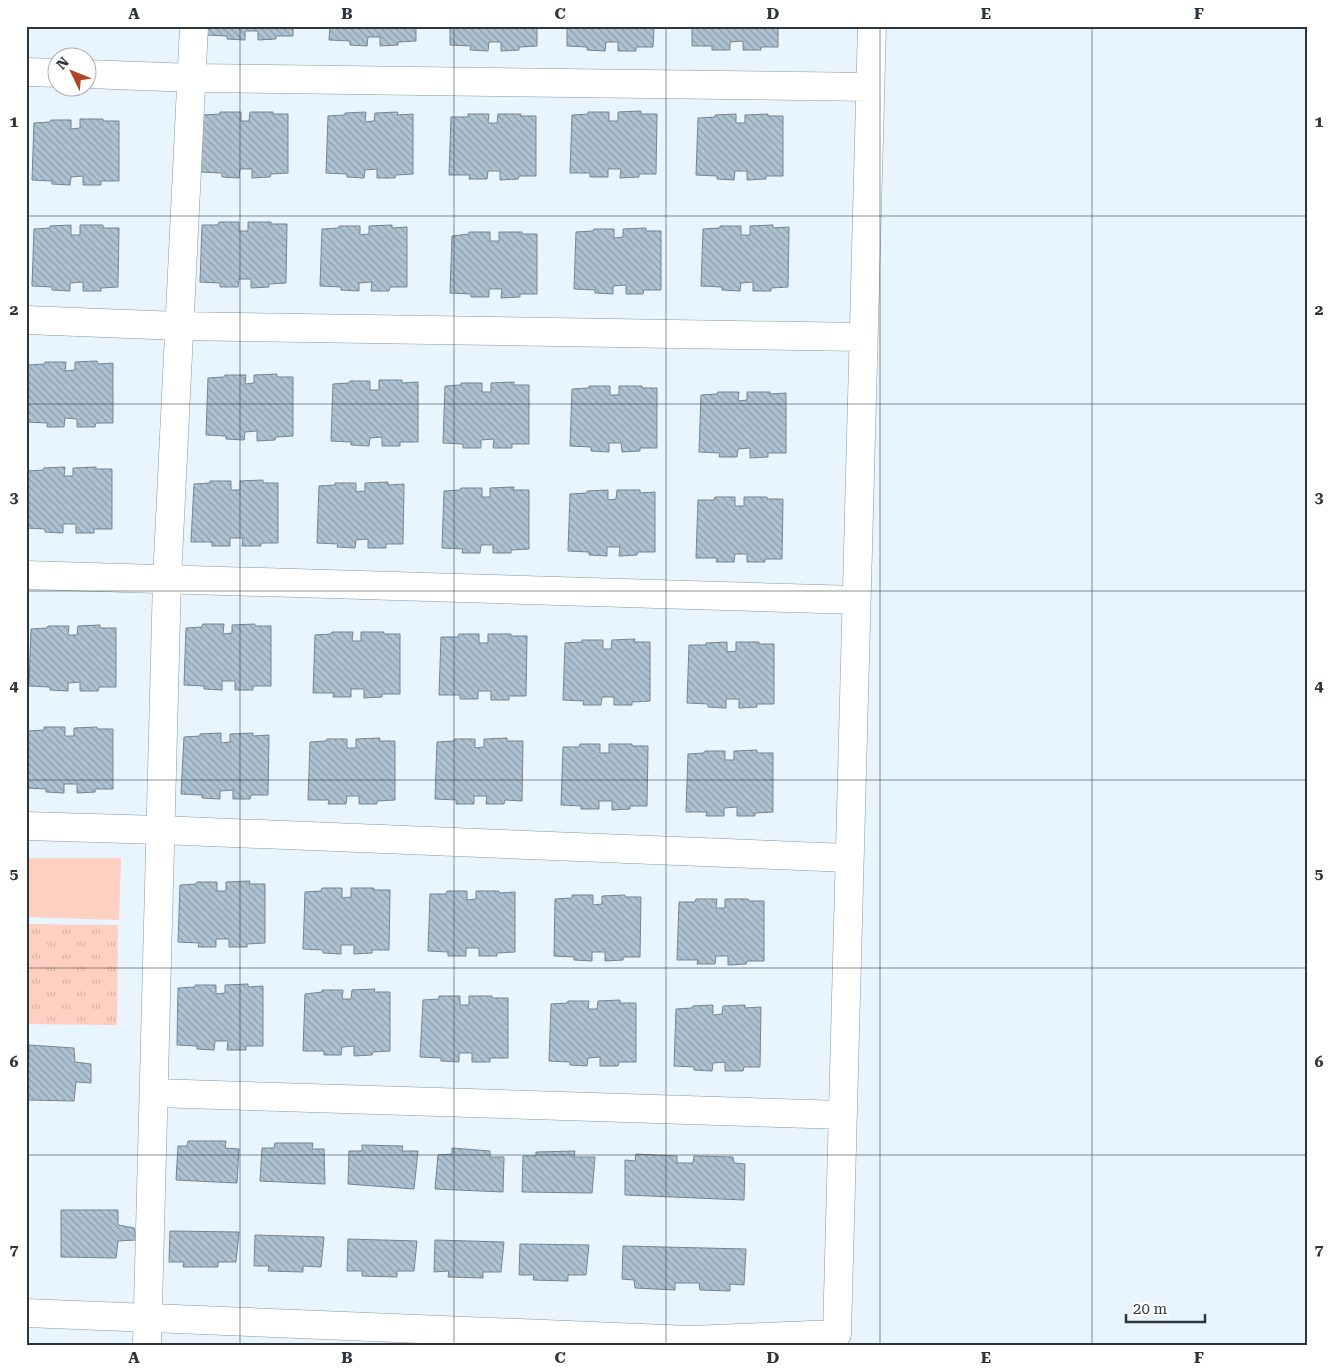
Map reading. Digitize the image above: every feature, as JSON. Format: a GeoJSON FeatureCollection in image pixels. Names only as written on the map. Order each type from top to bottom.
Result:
{"type":"FeatureCollection","features":[{"type":"Feature","properties":{"kind":"street"},"geometry":{"type":"LineString","coordinates":[[147,1345],[166,580],[194,26]]}},
{"type":"Feature","properties":{"kind":"street"},"geometry":{"type":"LineString","coordinates":[[26,1313],[690,1342],[836,1334],[872,26]]}},
{"type":"Feature","properties":{"kind":"street"},"geometry":{"type":"LineString","coordinates":[[26,72],[48,73]]}},
{"type":"Feature","properties":{"kind":"street"},"geometry":{"type":"LineString","coordinates":[[98,74],[192,78],[870,87]]}},
{"type":"Feature","properties":{"kind":"street"},"geometry":{"type":"LineString","coordinates":[[26,320],[179,326],[863,337]]}},
{"type":"Feature","properties":{"kind":"street"},"geometry":{"type":"LineString","coordinates":[[26,575],[856,600]]}},
{"type":"Feature","properties":{"kind":"street"},"geometry":{"type":"LineString","coordinates":[[26,826],[849,858]]}},
{"type":"Feature","properties":{"kind":"street"},"geometry":{"type":"LineString","coordinates":[[154,1093],[843,1115]]}},
{"type":"Feature","properties":{"kind":"green space"},"geometry":{"type":"Polygon","coordinates":[[[26,858],[121,858],[119,920],[26,917],[26,858]]]}},
{"type":"Feature","properties":{"kind":"green space"},"geometry":{"type":"Polygon","coordinates":[[[26,924],[118,925],[117,1025],[26,1024],[26,924]]]}},
{"type":"Feature","properties":{"kind":"building"},"geometry":{"type":"Polygon","coordinates":[[[207,26],[293,26],[293,36],[276,36],[276,39],[258,40],[258,31],[245,31],[245,40],[227,39],[227,36],[206,35],[207,26]]]}},
{"type":"Feature","properties":{"kind":"building"},"geometry":{"type":"Polygon","coordinates":[[[330,26],[416,26],[416,41],[380,46],[380,37],[368,37],[367,46],[350,45],[350,41],[329,40],[330,26]]]}},
{"type":"Feature","properties":{"kind":"building"},"geometry":{"type":"Polygon","coordinates":[[[450,26],[537,26],[537,46],[501,51],[501,42],[489,42],[488,51],[470,50],[471,46],[450,45],[450,26]]]}},
{"type":"Feature","properties":{"kind":"building"},"geometry":{"type":"Polygon","coordinates":[[[567,26],[654,26],[653,47],[636,47],[636,51],[618,51],[618,42],[606,42],[605,51],[587,50],[587,47],[567,46],[567,26]]]}},
{"type":"Feature","properties":{"kind":"building"},"geometry":{"type":"Polygon","coordinates":[[[692,26],[778,26],[778,47],[761,47],[761,50],[743,50],[743,41],[730,42],[730,50],[712,50],[712,46],[692,46],[692,26]]]}},
{"type":"Feature","properties":{"kind":"building"},"geometry":{"type":"Polygon","coordinates":[[[641,111],[641,114],[657,114],[656,174],[639,174],[639,177],[620,178],[621,169],[608,169],[608,177],[590,177],[590,173],[570,173],[572,115],[588,114],[588,112],[609,112],[609,121],[618,121],[618,112],[641,111]]]}},
{"type":"Feature","properties":{"kind":"building"},"geometry":{"type":"Polygon","coordinates":[[[220,112],[241,112],[241,121],[249,121],[250,112],[288,114],[288,173],[252,178],[252,169],[240,169],[239,178],[222,177],[222,173],[201,172],[203,115],[220,114],[220,112]]]}},
{"type":"Feature","properties":{"kind":"building"},"geometry":{"type":"Polygon","coordinates":[[[366,112],[365,122],[374,121],[375,113],[398,112],[397,115],[413,114],[413,174],[396,175],[395,178],[377,178],[377,169],[365,170],[364,178],[347,177],[347,174],[326,173],[328,116],[366,112]]]}},
{"type":"Feature","properties":{"kind":"building"},"geometry":{"type":"Polygon","coordinates":[[[468,114],[489,114],[488,123],[497,123],[498,114],[536,116],[536,176],[519,176],[518,179],[500,180],[500,171],[488,171],[487,179],[469,179],[470,175],[449,175],[451,117],[468,117],[468,114]]]}},
{"type":"Feature","properties":{"kind":"building"},"geometry":{"type":"Polygon","coordinates":[[[736,114],[736,123],[745,123],[745,115],[768,114],[768,116],[783,116],[783,176],[766,176],[766,179],[747,180],[747,171],[735,171],[734,180],[717,179],[717,176],[696,175],[698,118],[736,114]]]}},
{"type":"Feature","properties":{"kind":"building"},"geometry":{"type":"Polygon","coordinates":[[[80,119],[119,121],[119,181],[101,181],[101,185],[83,185],[83,176],[71,177],[70,185],[52,184],[52,181],[32,180],[34,123],[50,122],[51,120],[71,120],[71,129],[80,128],[80,119]]]}},
{"type":"Feature","properties":{"kind":"building"},"geometry":{"type":"Polygon","coordinates":[[[219,222],[239,222],[239,231],[248,231],[248,222],[287,224],[286,283],[269,284],[269,287],[251,288],[251,279],[239,279],[238,287],[220,287],[220,283],[200,282],[202,225],[218,225],[219,222]]]}},
{"type":"Feature","properties":{"kind":"building"},"geometry":{"type":"Polygon","coordinates":[[[71,225],[71,235],[80,235],[80,225],[103,225],[103,228],[119,228],[118,287],[101,288],[101,291],[83,291],[83,282],[70,283],[70,291],[52,290],[52,287],[32,286],[34,229],[71,225]]]}},
{"type":"Feature","properties":{"kind":"building"},"geometry":{"type":"Polygon","coordinates":[[[392,225],[392,228],[407,227],[407,287],[390,287],[389,291],[371,291],[372,282],[359,283],[359,291],[341,290],[341,287],[320,286],[322,229],[339,228],[339,226],[360,226],[360,235],[369,234],[369,226],[392,225]]]}},
{"type":"Feature","properties":{"kind":"building"},"geometry":{"type":"Polygon","coordinates":[[[773,225],[773,228],[789,227],[788,287],[771,288],[771,291],[753,291],[753,282],[741,283],[740,291],[722,290],[722,287],[701,286],[703,229],[720,228],[720,226],[741,226],[741,235],[750,235],[750,226],[773,225]]]}},
{"type":"Feature","properties":{"kind":"building"},"geometry":{"type":"Polygon","coordinates":[[[646,228],[646,231],[661,231],[661,290],[644,290],[643,294],[626,294],[626,285],[613,286],[613,294],[595,293],[595,290],[574,289],[576,232],[593,231],[594,229],[614,229],[614,238],[623,237],[623,229],[646,228]]]}},
{"type":"Feature","properties":{"kind":"building"},"geometry":{"type":"Polygon","coordinates":[[[469,232],[490,232],[490,241],[499,241],[499,232],[537,234],[537,294],[520,294],[520,297],[501,298],[502,289],[489,289],[489,297],[471,297],[471,294],[450,293],[452,236],[469,234],[469,232]]]}},
{"type":"Feature","properties":{"kind":"building"},"geometry":{"type":"Polygon","coordinates":[[[97,361],[98,364],[113,363],[113,423],[96,423],[95,427],[77,427],[77,419],[65,418],[64,427],[47,427],[47,423],[26,422],[28,365],[45,364],[45,362],[66,362],[65,371],[75,370],[75,362],[97,361]]]}},
{"type":"Feature","properties":{"kind":"building"},"geometry":{"type":"Polygon","coordinates":[[[277,374],[277,377],[293,377],[293,436],[257,441],[257,431],[245,432],[244,440],[226,439],[226,436],[206,435],[208,378],[224,377],[225,375],[246,375],[245,384],[254,383],[254,375],[277,374]]]}},
{"type":"Feature","properties":{"kind":"building"},"geometry":{"type":"Polygon","coordinates":[[[379,380],[402,380],[402,383],[418,382],[418,442],[400,442],[400,446],[382,446],[382,437],[370,438],[369,446],[351,445],[351,442],[331,441],[333,384],[349,383],[350,381],[370,381],[370,390],[379,390],[379,380]]]}},
{"type":"Feature","properties":{"kind":"building"},"geometry":{"type":"Polygon","coordinates":[[[514,382],[514,385],[529,385],[529,444],[512,444],[512,448],[493,448],[494,439],[481,440],[481,448],[463,448],[463,444],[443,443],[445,386],[461,385],[461,383],[482,383],[482,392],[491,392],[491,383],[514,382]]]}},
{"type":"Feature","properties":{"kind":"building"},"geometry":{"type":"Polygon","coordinates":[[[589,386],[610,386],[610,395],[619,395],[619,386],[657,388],[657,448],[640,448],[640,451],[622,452],[621,443],[609,443],[609,452],[591,451],[591,447],[570,446],[572,389],[589,388],[589,386]]]}},
{"type":"Feature","properties":{"kind":"building"},"geometry":{"type":"Polygon","coordinates":[[[718,392],[739,392],[738,401],[747,400],[747,392],[786,393],[786,453],[768,453],[768,457],[750,458],[750,448],[738,449],[737,457],[719,457],[720,453],[699,452],[701,395],[717,394],[718,392]]]}},
{"type":"Feature","properties":{"kind":"building"},"geometry":{"type":"Polygon","coordinates":[[[65,467],[64,476],[73,476],[73,468],[96,467],[96,469],[112,469],[112,529],[94,529],[94,533],[76,533],[76,524],[63,524],[63,533],[45,532],[45,529],[26,528],[27,471],[65,467]]]}},
{"type":"Feature","properties":{"kind":"building"},"geometry":{"type":"Polygon","coordinates":[[[263,480],[263,483],[278,483],[278,543],[261,543],[261,546],[242,546],[243,538],[230,538],[230,546],[212,546],[212,542],[191,542],[194,484],[210,483],[210,481],[231,481],[231,490],[240,490],[240,481],[263,480]]]}},
{"type":"Feature","properties":{"kind":"building"},"geometry":{"type":"Polygon","coordinates":[[[388,482],[388,485],[404,484],[403,544],[386,544],[386,548],[368,548],[368,539],[356,540],[355,548],[337,547],[338,544],[317,543],[319,486],[335,485],[335,483],[356,483],[356,492],[365,491],[365,483],[388,482]]]}},
{"type":"Feature","properties":{"kind":"building"},"geometry":{"type":"Polygon","coordinates":[[[514,487],[513,490],[529,490],[529,549],[511,550],[511,553],[493,553],[493,545],[481,545],[480,553],[462,553],[463,549],[442,548],[444,491],[460,490],[461,488],[482,488],[482,497],[490,497],[490,488],[514,487]]]}},
{"type":"Feature","properties":{"kind":"building"},"geometry":{"type":"Polygon","coordinates":[[[608,490],[608,500],[616,499],[617,490],[640,490],[640,493],[655,492],[655,552],[638,552],[637,555],[619,556],[620,547],[607,547],[607,556],[589,555],[589,552],[568,551],[570,494],[608,490]]]}},
{"type":"Feature","properties":{"kind":"building"},"geometry":{"type":"Polygon","coordinates":[[[715,497],[735,497],[735,506],[744,506],[744,497],[783,499],[782,559],[765,559],[765,562],[747,562],[747,554],[735,554],[734,562],[716,562],[717,558],[696,558],[698,500],[714,500],[715,497]]]}},
{"type":"Feature","properties":{"kind":"building"},"geometry":{"type":"Polygon","coordinates":[[[203,624],[224,624],[223,634],[232,633],[232,625],[255,624],[255,626],[271,626],[271,686],[253,686],[253,690],[235,690],[235,681],[222,681],[222,690],[204,689],[204,686],[184,685],[186,628],[202,627],[203,624]]]}},
{"type":"Feature","properties":{"kind":"building"},"geometry":{"type":"Polygon","coordinates":[[[100,625],[100,628],[116,628],[116,687],[99,687],[98,691],[80,691],[80,682],[68,683],[68,691],[50,690],[50,687],[29,686],[31,629],[47,628],[48,626],[69,626],[68,635],[77,635],[78,626],[100,625]]]}},
{"type":"Feature","properties":{"kind":"building"},"geometry":{"type":"Polygon","coordinates":[[[332,632],[353,632],[352,641],[361,641],[361,632],[400,634],[400,694],[382,694],[382,697],[364,698],[364,689],[351,689],[351,697],[333,697],[334,693],[313,693],[315,635],[331,634],[332,632]]]}},
{"type":"Feature","properties":{"kind":"building"},"geometry":{"type":"Polygon","coordinates":[[[459,634],[479,634],[479,643],[488,643],[488,634],[527,636],[526,696],[509,696],[509,700],[491,700],[491,691],[478,691],[478,699],[460,699],[460,695],[439,695],[441,637],[458,637],[459,634]]]}},
{"type":"Feature","properties":{"kind":"building"},"geometry":{"type":"Polygon","coordinates":[[[635,639],[634,642],[650,642],[650,701],[632,702],[632,705],[614,705],[614,697],[602,697],[601,705],[583,705],[584,701],[563,700],[565,643],[582,642],[582,640],[603,640],[603,649],[611,649],[612,640],[635,639]]]}},
{"type":"Feature","properties":{"kind":"building"},"geometry":{"type":"Polygon","coordinates":[[[727,642],[727,652],[736,651],[736,642],[774,644],[774,704],[757,704],[757,707],[739,708],[739,699],[726,699],[726,708],[708,707],[708,704],[687,703],[689,645],[727,642]]]}},
{"type":"Feature","properties":{"kind":"building"},"geometry":{"type":"Polygon","coordinates":[[[44,727],[65,727],[65,736],[74,736],[74,728],[97,727],[97,729],[113,729],[113,789],[95,789],[95,792],[77,793],[77,784],[64,784],[64,793],[46,792],[46,789],[26,788],[28,731],[44,730],[44,727]]]}},
{"type":"Feature","properties":{"kind":"building"},"geometry":{"type":"Polygon","coordinates":[[[221,733],[221,743],[230,742],[230,734],[253,733],[253,736],[269,735],[268,795],[251,795],[250,799],[233,799],[233,790],[220,791],[220,799],[202,798],[202,795],[181,794],[184,737],[221,733]]]}},
{"type":"Feature","properties":{"kind":"building"},"geometry":{"type":"Polygon","coordinates":[[[380,738],[379,741],[395,741],[395,800],[377,801],[377,804],[359,804],[359,796],[347,796],[346,804],[328,804],[329,800],[308,800],[310,742],[326,741],[327,739],[347,739],[347,748],[356,748],[356,739],[380,738]]]}},
{"type":"Feature","properties":{"kind":"building"},"geometry":{"type":"Polygon","coordinates":[[[507,738],[507,741],[523,741],[522,801],[505,800],[504,804],[486,804],[487,796],[474,796],[474,804],[456,804],[456,800],[435,799],[437,742],[454,741],[454,739],[475,739],[475,748],[484,747],[484,739],[507,738]]]}},
{"type":"Feature","properties":{"kind":"building"},"geometry":{"type":"Polygon","coordinates":[[[580,744],[600,744],[600,753],[609,753],[609,744],[648,746],[647,806],[630,806],[630,809],[612,810],[612,801],[599,801],[599,809],[581,809],[581,806],[561,805],[563,747],[579,747],[580,744]]]}},
{"type":"Feature","properties":{"kind":"building"},"geometry":{"type":"Polygon","coordinates":[[[757,750],[757,753],[773,753],[773,812],[755,813],[755,816],[737,816],[737,807],[724,808],[724,816],[706,816],[707,812],[686,812],[688,754],[704,753],[705,751],[725,751],[725,760],[734,760],[734,751],[757,750]]]}},
{"type":"Feature","properties":{"kind":"building"},"geometry":{"type":"Polygon","coordinates":[[[250,881],[249,884],[265,884],[265,943],[247,944],[247,947],[229,947],[229,939],[216,939],[216,947],[198,947],[199,943],[178,942],[180,885],[196,884],[197,882],[217,882],[217,891],[226,891],[226,882],[250,881]]]}},
{"type":"Feature","properties":{"kind":"building"},"geometry":{"type":"Polygon","coordinates":[[[322,888],[342,888],[342,898],[351,897],[351,888],[390,890],[389,950],[372,950],[372,953],[354,954],[354,945],[341,945],[341,954],[323,953],[323,950],[303,949],[305,892],[321,891],[322,888]]]}},
{"type":"Feature","properties":{"kind":"building"},"geometry":{"type":"Polygon","coordinates":[[[447,891],[467,891],[467,900],[476,899],[476,891],[515,892],[515,952],[497,953],[497,956],[479,956],[479,948],[466,948],[466,956],[448,956],[448,952],[428,951],[430,894],[446,894],[447,891]]]}},
{"type":"Feature","properties":{"kind":"building"},"geometry":{"type":"Polygon","coordinates":[[[572,895],[593,895],[593,905],[602,904],[602,896],[625,895],[625,897],[641,897],[640,957],[623,957],[623,960],[605,961],[605,952],[592,952],[592,961],[574,960],[574,957],[554,956],[555,899],[572,898],[572,895]]]}},
{"type":"Feature","properties":{"kind":"building"},"geometry":{"type":"Polygon","coordinates":[[[696,899],[717,899],[716,908],[725,908],[725,899],[764,901],[764,961],[747,961],[746,964],[728,965],[728,956],[716,956],[715,964],[697,964],[698,960],[677,960],[679,902],[695,902],[696,899]]]}},
{"type":"Feature","properties":{"kind":"building"},"geometry":{"type":"Polygon","coordinates":[[[248,984],[248,987],[263,986],[263,1046],[246,1046],[246,1050],[227,1050],[228,1041],[215,1041],[214,1050],[197,1049],[197,1046],[177,1045],[178,988],[195,987],[195,985],[216,985],[216,994],[225,993],[225,985],[248,984]]]}},
{"type":"Feature","properties":{"kind":"building"},"geometry":{"type":"Polygon","coordinates":[[[375,989],[374,992],[390,992],[390,1051],[354,1056],[354,1046],[342,1047],[341,1055],[324,1055],[324,1051],[303,1051],[305,994],[322,992],[322,990],[343,990],[342,999],[351,999],[352,990],[375,989]]]}},
{"type":"Feature","properties":{"kind":"building"},"geometry":{"type":"Polygon","coordinates":[[[439,996],[460,996],[460,1005],[469,1005],[469,996],[508,998],[508,1058],[490,1058],[490,1062],[472,1062],[472,1053],[459,1053],[459,1062],[441,1061],[441,1058],[420,1057],[423,1000],[439,999],[439,996]]]}},
{"type":"Feature","properties":{"kind":"building"},"geometry":{"type":"Polygon","coordinates":[[[620,1000],[620,1003],[636,1003],[636,1062],[619,1062],[618,1066],[600,1066],[600,1057],[588,1058],[587,1066],[570,1065],[570,1062],[549,1061],[551,1004],[567,1003],[568,1001],[589,1001],[588,1009],[597,1009],[598,1001],[620,1000]]]}},
{"type":"Feature","properties":{"kind":"building"},"geometry":{"type":"Polygon","coordinates":[[[713,1005],[713,1015],[722,1014],[723,1006],[745,1005],[745,1008],[761,1007],[760,1067],[744,1067],[743,1071],[725,1071],[725,1062],[713,1063],[712,1071],[694,1070],[694,1067],[674,1066],[676,1009],[713,1005]]]}},
{"type":"Feature","properties":{"kind":"building"},"geometry":{"type":"Polygon","coordinates":[[[29,1045],[74,1048],[75,1062],[91,1064],[91,1083],[76,1082],[74,1101],[28,1100],[29,1045]]]}},
{"type":"Feature","properties":{"kind":"building"},"geometry":{"type":"Polygon","coordinates":[[[188,1141],[226,1141],[225,1148],[239,1149],[237,1183],[176,1180],[178,1146],[187,1146],[188,1141]]]}},
{"type":"Feature","properties":{"kind":"building"},"geometry":{"type":"Polygon","coordinates":[[[275,1143],[313,1143],[312,1149],[324,1149],[325,1184],[260,1181],[262,1148],[274,1148],[275,1143]]]}},
{"type":"Feature","properties":{"kind":"building"},"geometry":{"type":"Polygon","coordinates":[[[362,1145],[403,1146],[402,1151],[418,1151],[414,1189],[348,1184],[349,1151],[362,1151],[362,1145]]]}},
{"type":"Feature","properties":{"kind":"building"},"geometry":{"type":"Polygon","coordinates":[[[452,1148],[490,1151],[490,1157],[504,1157],[503,1192],[435,1189],[438,1155],[452,1154],[452,1148]]]}},
{"type":"Feature","properties":{"kind":"building"},"geometry":{"type":"Polygon","coordinates":[[[575,1151],[574,1157],[595,1157],[592,1193],[522,1192],[523,1156],[536,1156],[536,1152],[575,1151]]]}},
{"type":"Feature","properties":{"kind":"building"},"geometry":{"type":"Polygon","coordinates":[[[636,1154],[677,1156],[677,1163],[693,1163],[694,1156],[733,1157],[734,1163],[745,1164],[744,1200],[625,1195],[625,1160],[635,1161],[636,1154]]]}},
{"type":"Feature","properties":{"kind":"building"},"geometry":{"type":"Polygon","coordinates":[[[61,1210],[118,1210],[118,1225],[134,1228],[136,1240],[118,1241],[116,1258],[61,1257],[61,1210]]]}},
{"type":"Feature","properties":{"kind":"building"},"geometry":{"type":"Polygon","coordinates":[[[170,1231],[239,1232],[236,1262],[218,1262],[218,1267],[183,1267],[184,1262],[169,1262],[170,1231]]]}},
{"type":"Feature","properties":{"kind":"building"},"geometry":{"type":"Polygon","coordinates":[[[255,1235],[324,1237],[321,1267],[303,1266],[303,1272],[268,1271],[269,1266],[254,1266],[255,1235]]]}},
{"type":"Feature","properties":{"kind":"building"},"geometry":{"type":"Polygon","coordinates":[[[348,1239],[417,1241],[414,1271],[397,1271],[397,1277],[362,1276],[362,1271],[347,1271],[348,1239]]]}},
{"type":"Feature","properties":{"kind":"building"},"geometry":{"type":"Polygon","coordinates":[[[435,1240],[504,1242],[501,1272],[483,1272],[483,1278],[448,1277],[449,1271],[434,1272],[435,1240]]]}},
{"type":"Feature","properties":{"kind":"building"},"geometry":{"type":"Polygon","coordinates":[[[520,1244],[589,1245],[586,1275],[568,1275],[568,1281],[533,1280],[534,1275],[519,1275],[520,1244]]]}},
{"type":"Feature","properties":{"kind":"building"},"geometry":{"type":"Polygon","coordinates":[[[623,1246],[746,1249],[744,1285],[730,1284],[730,1291],[700,1290],[699,1283],[675,1283],[675,1290],[635,1288],[634,1280],[622,1279],[623,1246]]]}}]}
